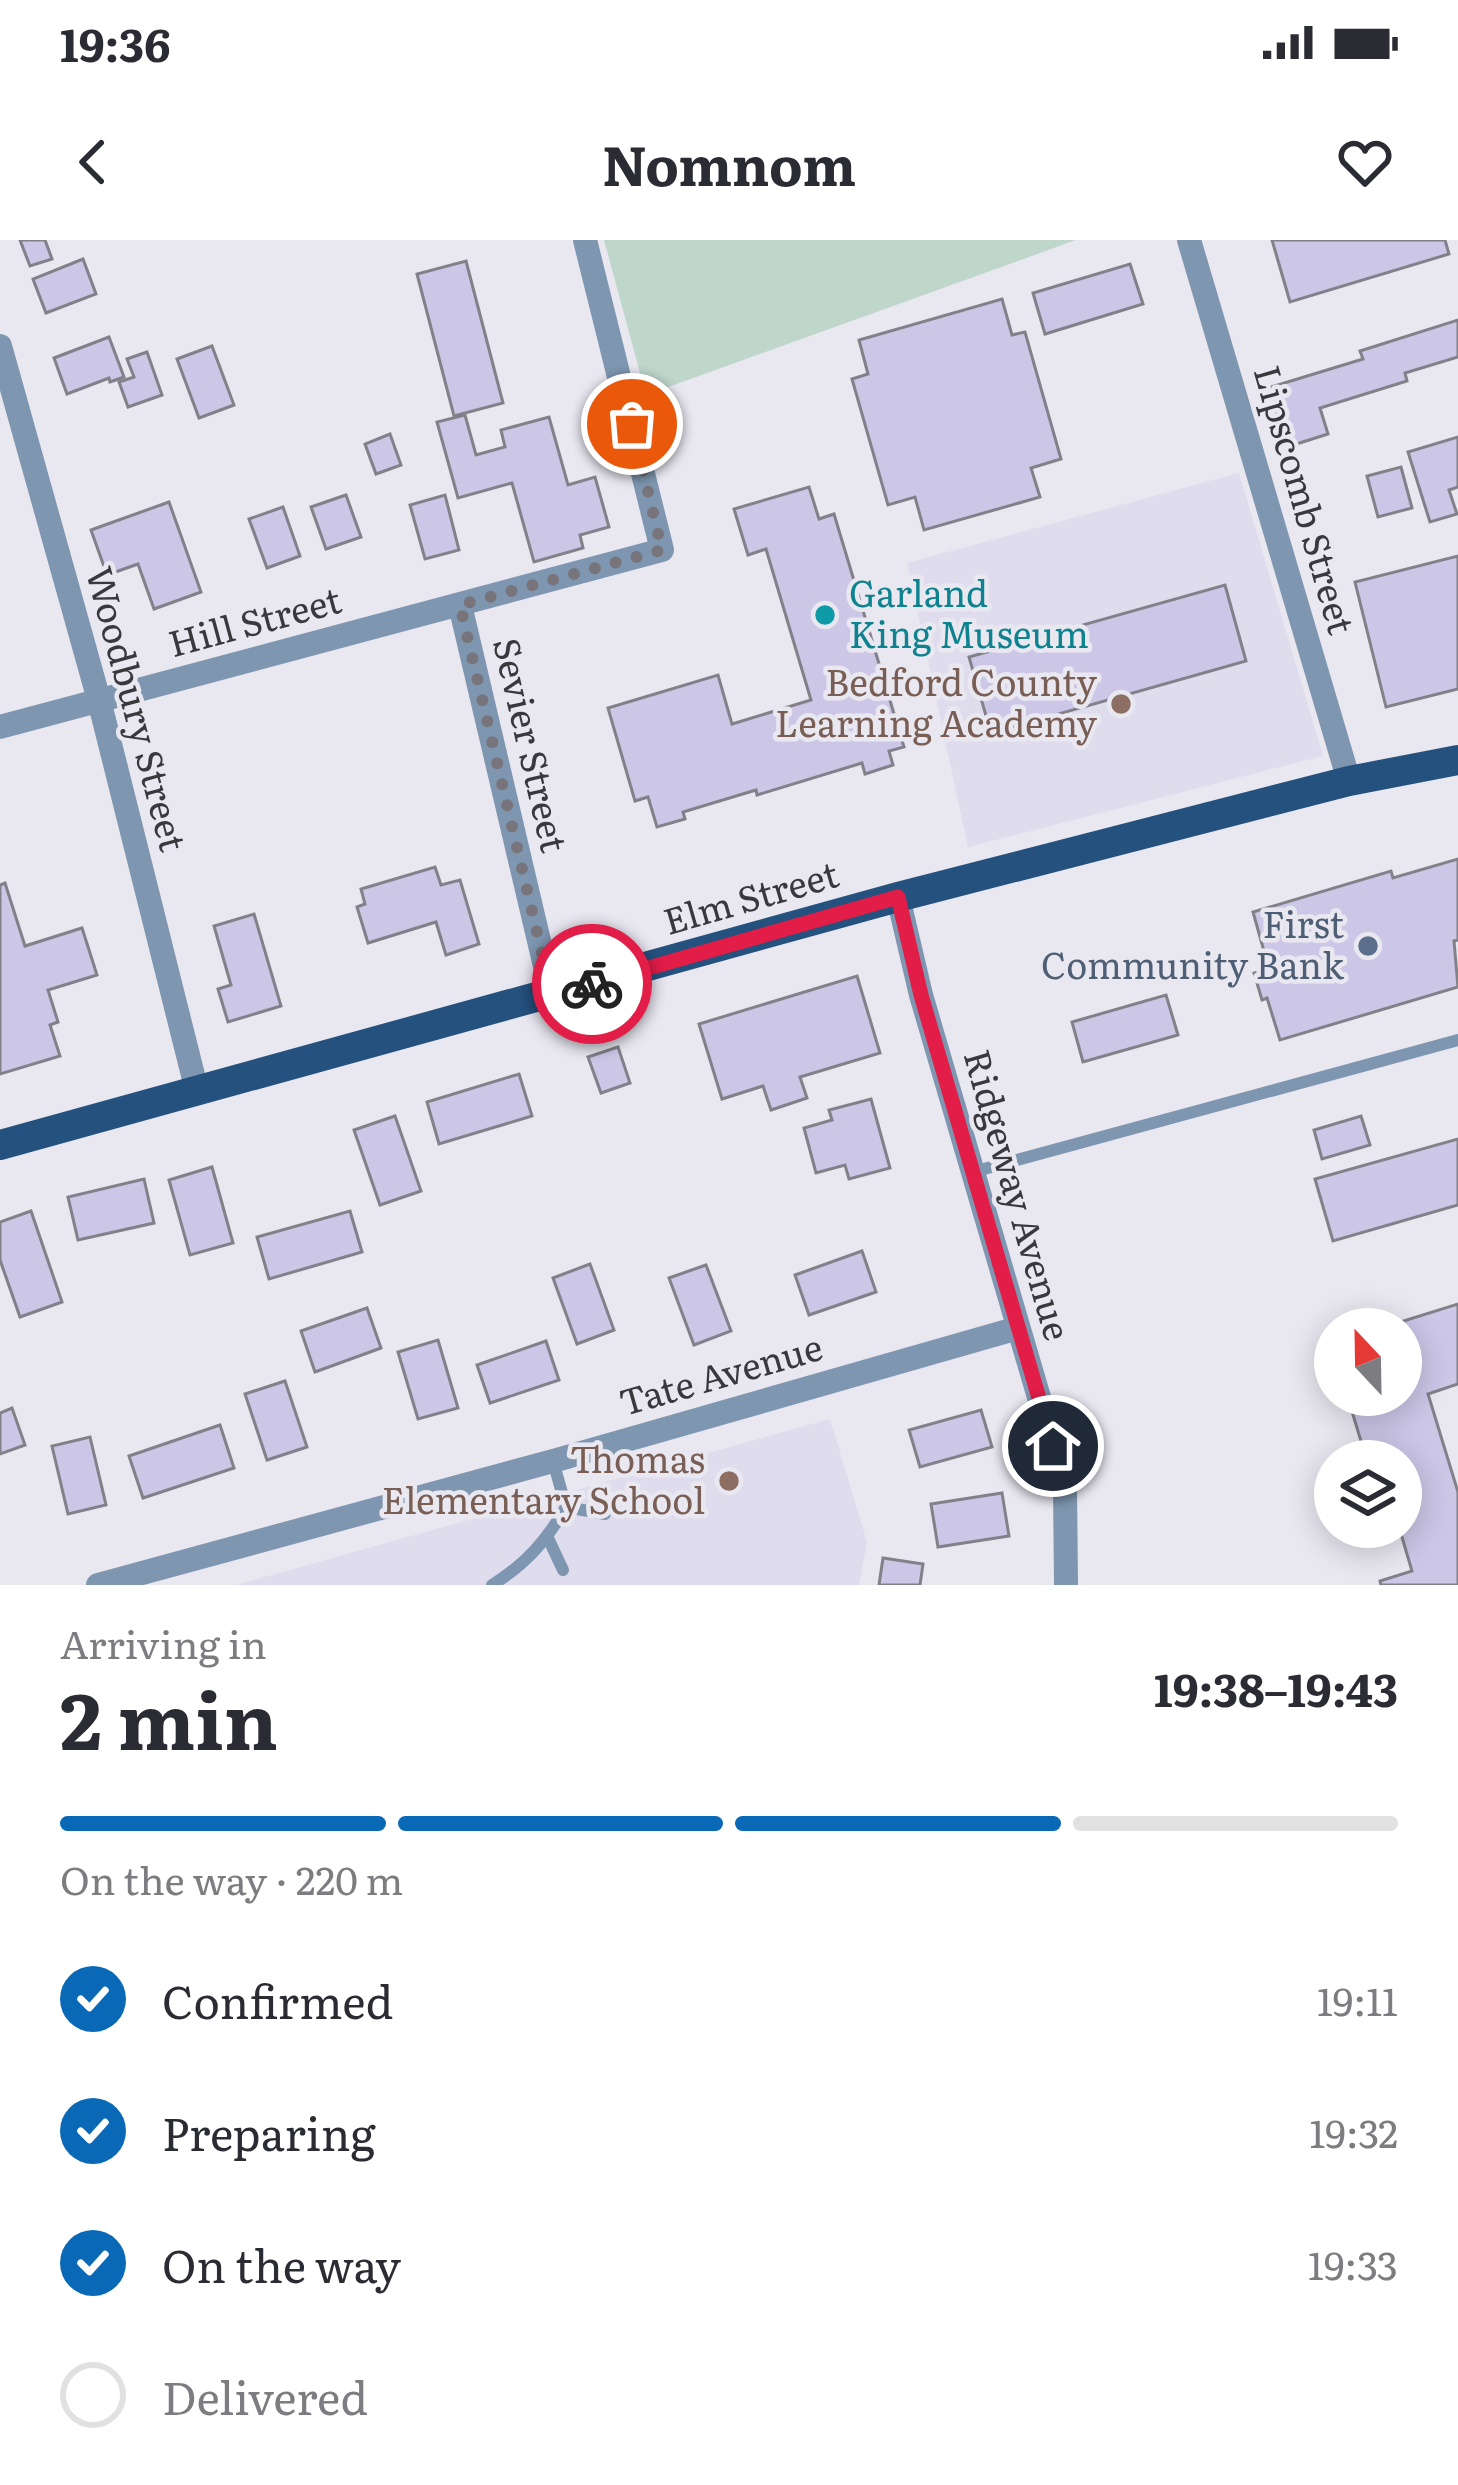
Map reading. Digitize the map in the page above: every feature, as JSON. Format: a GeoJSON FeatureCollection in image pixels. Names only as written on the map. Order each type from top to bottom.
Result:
{"type":"FeatureCollection","features":[{"type":"Feature","properties":{"kind":"main road","name":"Elm Street"},"geometry":{"type":"LineString","coordinates":[[0,1145],[898,897],[1349,781],[1458,760]]}},
{"type":"Feature","properties":{"kind":"street","name":"Sevier Street"},"geometry":{"type":"LineString","coordinates":[[552,996],[460,605],[662,550],[585,240]]}},
{"type":"Feature","properties":{"kind":"street","name":"Lipscomb Street"},"geometry":{"type":"LineString","coordinates":[[1190,240],[1349,781]]}},
{"type":"Feature","properties":{"kind":"street","name":"Woodbury Street"},"geometry":{"type":"LineString","coordinates":[[0,346],[99,700],[197,1091]]}},
{"type":"Feature","properties":{"kind":"street","name":"Hill Street"},"geometry":{"type":"LineString","coordinates":[[0,727],[460,605]]}},
{"type":"Feature","properties":{"kind":"street","name":"Ridgeway Avenue"},"geometry":{"type":"LineString","coordinates":[[898,897],[921,995],[1065,1486],[1066,1585]]}},
{"type":"Feature","properties":{"kind":"street","name":"Tate Avenue"},"geometry":{"type":"LineString","coordinates":[[98,1585],[1018,1328]]}},
{"type":"Feature","properties":{"kind":"lane"},"geometry":{"type":"LineString","coordinates":[[972,1173],[1458,1040]]}},
{"type":"Feature","properties":{"kind":"lane"},"geometry":{"type":"LineString","coordinates":[[492,1585],[519,1568],[548,1538],[566,1507],[553,1461]]}},
{"type":"Feature","properties":{"kind":"lane"},"geometry":{"type":"LineString","coordinates":[[566,1507],[605,1514]]}},
{"type":"Feature","properties":{"kind":"lane"},"geometry":{"type":"LineString","coordinates":[[548,1538],[562,1570]]}},
{"type":"Feature","properties":{"kind":"shaded area","name":"Bedford County Learning Academy"},"geometry":{"type":"Polygon","coordinates":[[[1239,473],[1323,756],[968,847],[907,563],[1239,473]]]}},
{"type":"Feature","properties":{"kind":"shaded area","name":"Thomas Elementary School"},"geometry":{"type":"Polygon","coordinates":[[[830,1419],[867,1542],[859,1585],[236,1585],[830,1419]]]}},
{"type":"Feature","properties":{"kind":"green space"},"geometry":{"type":"Polygon","coordinates":[[[604,240],[1076,240],[646,395],[604,240]]]}},
{"type":"Feature","properties":{"kind":"building"},"geometry":{"type":"Polygon","coordinates":[[[20,240],[45,240],[52,259],[30,266],[20,240]]]}},
{"type":"Feature","properties":{"kind":"building"},"geometry":{"type":"Polygon","coordinates":[[[1272,240],[1445,240],[1449,254],[1290,302],[1272,240]]]}},
{"type":"Feature","properties":{"kind":"building"},"geometry":{"type":"Polygon","coordinates":[[[83,259],[96,294],[46,313],[33,279],[83,259]]]}},
{"type":"Feature","properties":{"kind":"building"},"geometry":{"type":"Polygon","coordinates":[[[466,261],[503,403],[454,416],[417,274],[466,261]]]}},
{"type":"Feature","properties":{"kind":"building"},"geometry":{"type":"Polygon","coordinates":[[[1130,264],[1143,304],[1045,334],[1033,293],[1130,264]]]}},
{"type":"Feature","properties":{"kind":"building","name":"Garland King Museum"},"geometry":{"type":"Polygon","coordinates":[[[1002,299],[1012,335],[1025,332],[1061,459],[1031,468],[1040,497],[924,530],[915,497],[888,505],[852,379],[868,374],[859,340],[1002,299]]]}},
{"type":"Feature","properties":{"kind":"building"},"geometry":{"type":"Polygon","coordinates":[[[1458,320],[1458,357],[1405,373],[1407,381],[1320,408],[1328,434],[1287,447],[1268,388],[1363,359],[1360,351],[1458,320]]]}},
{"type":"Feature","properties":{"kind":"building"},"geometry":{"type":"Polygon","coordinates":[[[109,337],[124,377],[67,394],[54,358],[109,337]]]}},
{"type":"Feature","properties":{"kind":"building"},"geometry":{"type":"Polygon","coordinates":[[[212,346],[234,405],[199,418],[177,359],[212,346]]]}},
{"type":"Feature","properties":{"kind":"building"},"geometry":{"type":"Polygon","coordinates":[[[147,352],[162,395],[128,407],[119,382],[134,377],[127,359],[147,352]]]}},
{"type":"Feature","properties":{"kind":"building"},"geometry":{"type":"Polygon","coordinates":[[[465,415],[476,455],[505,447],[501,430],[549,417],[568,485],[595,477],[609,527],[580,535],[583,548],[534,562],[512,483],[458,498],[437,422],[465,415]]]}},
{"type":"Feature","properties":{"kind":"building"},"geometry":{"type":"Polygon","coordinates":[[[390,434],[401,465],[376,474],[365,444],[390,434]]]}},
{"type":"Feature","properties":{"kind":"building"},"geometry":{"type":"Polygon","coordinates":[[[1458,437],[1458,487],[1449,490],[1457,514],[1430,522],[1408,452],[1458,437]]]}},
{"type":"Feature","properties":{"kind":"building"},"geometry":{"type":"Polygon","coordinates":[[[1401,467],[1412,508],[1378,517],[1367,476],[1401,467]]]}},
{"type":"Feature","properties":{"kind":"building","name":"Garland King Museum"},"geometry":{"type":"Polygon","coordinates":[[[809,487],[819,519],[834,514],[904,747],[889,751],[893,765],[865,774],[862,763],[757,795],[756,790],[683,812],[685,819],[657,827],[648,797],[635,801],[608,708],[718,675],[732,724],[811,700],[766,549],[748,555],[734,509],[809,487]]]}},
{"type":"Feature","properties":{"kind":"building"},"geometry":{"type":"Polygon","coordinates":[[[346,495],[361,537],[326,549],[311,507],[346,495]]]}},
{"type":"Feature","properties":{"kind":"building"},"geometry":{"type":"Polygon","coordinates":[[[445,495],[459,550],[425,559],[410,505],[445,495]]]}},
{"type":"Feature","properties":{"kind":"building"},"geometry":{"type":"Polygon","coordinates":[[[169,502],[201,592],[154,609],[138,564],[107,575],[91,530],[169,502]]]}},
{"type":"Feature","properties":{"kind":"building"},"geometry":{"type":"Polygon","coordinates":[[[283,507],[300,556],[267,568],[249,519],[283,507]]]}},
{"type":"Feature","properties":{"kind":"building"},"geometry":{"type":"Polygon","coordinates":[[[1458,556],[1458,689],[1386,707],[1355,582],[1458,556]]]}},
{"type":"Feature","properties":{"kind":"building","name":"Bedford County Learning Academy"},"geometry":{"type":"Polygon","coordinates":[[[1225,585],[1246,661],[991,733],[969,657],[1225,585]]]}},
{"type":"Feature","properties":{"kind":"building"},"geometry":{"type":"Polygon","coordinates":[[[1458,859],[1458,940],[1454,941],[1458,987],[1280,1040],[1254,973],[1269,969],[1253,912],[1391,871],[1393,878],[1458,859]]]}},
{"type":"Feature","properties":{"kind":"building"},"geometry":{"type":"Polygon","coordinates":[[[435,867],[441,885],[460,880],[479,944],[446,955],[436,922],[368,943],[357,907],[365,904],[361,889],[435,867]]]}},
{"type":"Feature","properties":{"kind":"building"},"geometry":{"type":"Polygon","coordinates":[[[5,883],[25,946],[82,928],[97,975],[48,990],[58,1022],[50,1025],[60,1056],[0,1074],[0,885],[5,883]]]}},
{"type":"Feature","properties":{"kind":"building"},"geometry":{"type":"Polygon","coordinates":[[[254,914],[281,1006],[228,1022],[218,989],[231,985],[214,926],[254,914]]]}},
{"type":"Feature","properties":{"kind":"building"},"geometry":{"type":"Polygon","coordinates":[[[857,976],[880,1053],[800,1077],[807,1098],[771,1110],[763,1086],[722,1099],[699,1024],[857,976]]]}},
{"type":"Feature","properties":{"kind":"building"},"geometry":{"type":"Polygon","coordinates":[[[1166,995],[1178,1035],[1083,1062],[1072,1022],[1166,995]]]}},
{"type":"Feature","properties":{"kind":"building"},"geometry":{"type":"Polygon","coordinates":[[[618,1047],[630,1083],[601,1093],[588,1057],[618,1047]]]}},
{"type":"Feature","properties":{"kind":"building"},"geometry":{"type":"Polygon","coordinates":[[[519,1074],[532,1116],[439,1144],[427,1102],[519,1074]]]}},
{"type":"Feature","properties":{"kind":"building"},"geometry":{"type":"Polygon","coordinates":[[[871,1099],[890,1168],[849,1179],[845,1165],[816,1173],[804,1128],[832,1120],[829,1110],[871,1099]]]}},
{"type":"Feature","properties":{"kind":"building"},"geometry":{"type":"Polygon","coordinates":[[[395,1116],[421,1191],[380,1205],[354,1130],[395,1116]]]}},
{"type":"Feature","properties":{"kind":"building"},"geometry":{"type":"Polygon","coordinates":[[[1361,1116],[1370,1145],[1322,1159],[1314,1130],[1361,1116]]]}},
{"type":"Feature","properties":{"kind":"building"},"geometry":{"type":"Polygon","coordinates":[[[1458,1139],[1458,1205],[1333,1241],[1315,1179],[1458,1139]]]}},
{"type":"Feature","properties":{"kind":"building"},"geometry":{"type":"Polygon","coordinates":[[[212,1167],[233,1243],[190,1255],[169,1180],[212,1167]]]}},
{"type":"Feature","properties":{"kind":"building"},"geometry":{"type":"Polygon","coordinates":[[[144,1179],[154,1223],[78,1240],[68,1197],[144,1179]]]}},
{"type":"Feature","properties":{"kind":"building"},"geometry":{"type":"Polygon","coordinates":[[[31,1211],[62,1302],[20,1317],[0,1260],[0,1222],[31,1211]]]}},
{"type":"Feature","properties":{"kind":"building"},"geometry":{"type":"Polygon","coordinates":[[[350,1211],[362,1252],[269,1279],[257,1237],[350,1211]]]}},
{"type":"Feature","properties":{"kind":"building"},"geometry":{"type":"Polygon","coordinates":[[[862,1251],[876,1292],[809,1315],[795,1275],[862,1251]]]}},
{"type":"Feature","properties":{"kind":"building"},"geometry":{"type":"Polygon","coordinates":[[[590,1264],[614,1330],[577,1344],[553,1278],[590,1264]]]}},
{"type":"Feature","properties":{"kind":"building"},"geometry":{"type":"Polygon","coordinates":[[[706,1265],[731,1331],[694,1345],[669,1278],[706,1265]]]}},
{"type":"Feature","properties":{"kind":"building"},"geometry":{"type":"Polygon","coordinates":[[[1458,1304],[1458,1384],[1428,1394],[1458,1492],[1458,1585],[1381,1585],[1380,1581],[1412,1571],[1405,1548],[1422,1548],[1422,1440],[1361,1440],[1353,1416],[1422,1416],[1422,1315],[1458,1304]]]}},
{"type":"Feature","properties":{"kind":"building"},"geometry":{"type":"Polygon","coordinates":[[[367,1308],[381,1348],[315,1372],[301,1331],[367,1308]]]}},
{"type":"Feature","properties":{"kind":"building"},"geometry":{"type":"Polygon","coordinates":[[[438,1340],[458,1408],[418,1419],[398,1352],[438,1340]]]}},
{"type":"Feature","properties":{"kind":"building"},"geometry":{"type":"Polygon","coordinates":[[[546,1341],[559,1380],[490,1403],[477,1365],[546,1341]]]}},
{"type":"Feature","properties":{"kind":"building"},"geometry":{"type":"Polygon","coordinates":[[[285,1381],[307,1447],[267,1460],[245,1394],[285,1381]]]}},
{"type":"Feature","properties":{"kind":"building"},"geometry":{"type":"Polygon","coordinates":[[[12,1408],[25,1445],[0,1454],[0,1413],[12,1408]]]}},
{"type":"Feature","properties":{"kind":"building"},"geometry":{"type":"Polygon","coordinates":[[[981,1410],[992,1447],[920,1467],[909,1430],[981,1410]]]}},
{"type":"Feature","properties":{"kind":"building"},"geometry":{"type":"Polygon","coordinates":[[[220,1425],[234,1468],[143,1498],[129,1456],[220,1425]]]}},
{"type":"Feature","properties":{"kind":"building"},"geometry":{"type":"Polygon","coordinates":[[[90,1437],[106,1505],[68,1514],[52,1446],[90,1437]]]}},
{"type":"Feature","properties":{"kind":"building"},"geometry":{"type":"Polygon","coordinates":[[[1002,1493],[1009,1536],[938,1547],[931,1504],[1002,1493]]]}},
{"type":"Feature","properties":{"kind":"building"},"geometry":{"type":"Polygon","coordinates":[[[883,1558],[923,1564],[920,1585],[879,1585],[883,1558]]]}},
{"type":"Feature","properties":{"kind":"way so far"},"geometry":{"type":"LineString","coordinates":[[592,984],[552,996],[460,605],[662,550],[632,424]]}},
{"type":"Feature","properties":{"kind":"place","name":"Garland King Museum"},"geometry":{"type":"Point","coordinates":[825,615]}},
{"type":"Feature","properties":{"kind":"place","name":"Bedford County Learning Academy"},"geometry":{"type":"Point","coordinates":[1121,704]}},
{"type":"Feature","properties":{"kind":"place","name":"First Community Bank"},"geometry":{"type":"Point","coordinates":[1368,946]}},
{"type":"Feature","properties":{"kind":"place","name":"Thomas Elementary School"},"geometry":{"type":"Point","coordinates":[729,1481]}},
{"type":"Feature","properties":{"kind":"route"},"geometry":{"type":"LineString","coordinates":[[592,984],[898,897],[921,995],[1053,1446]]}}]}
